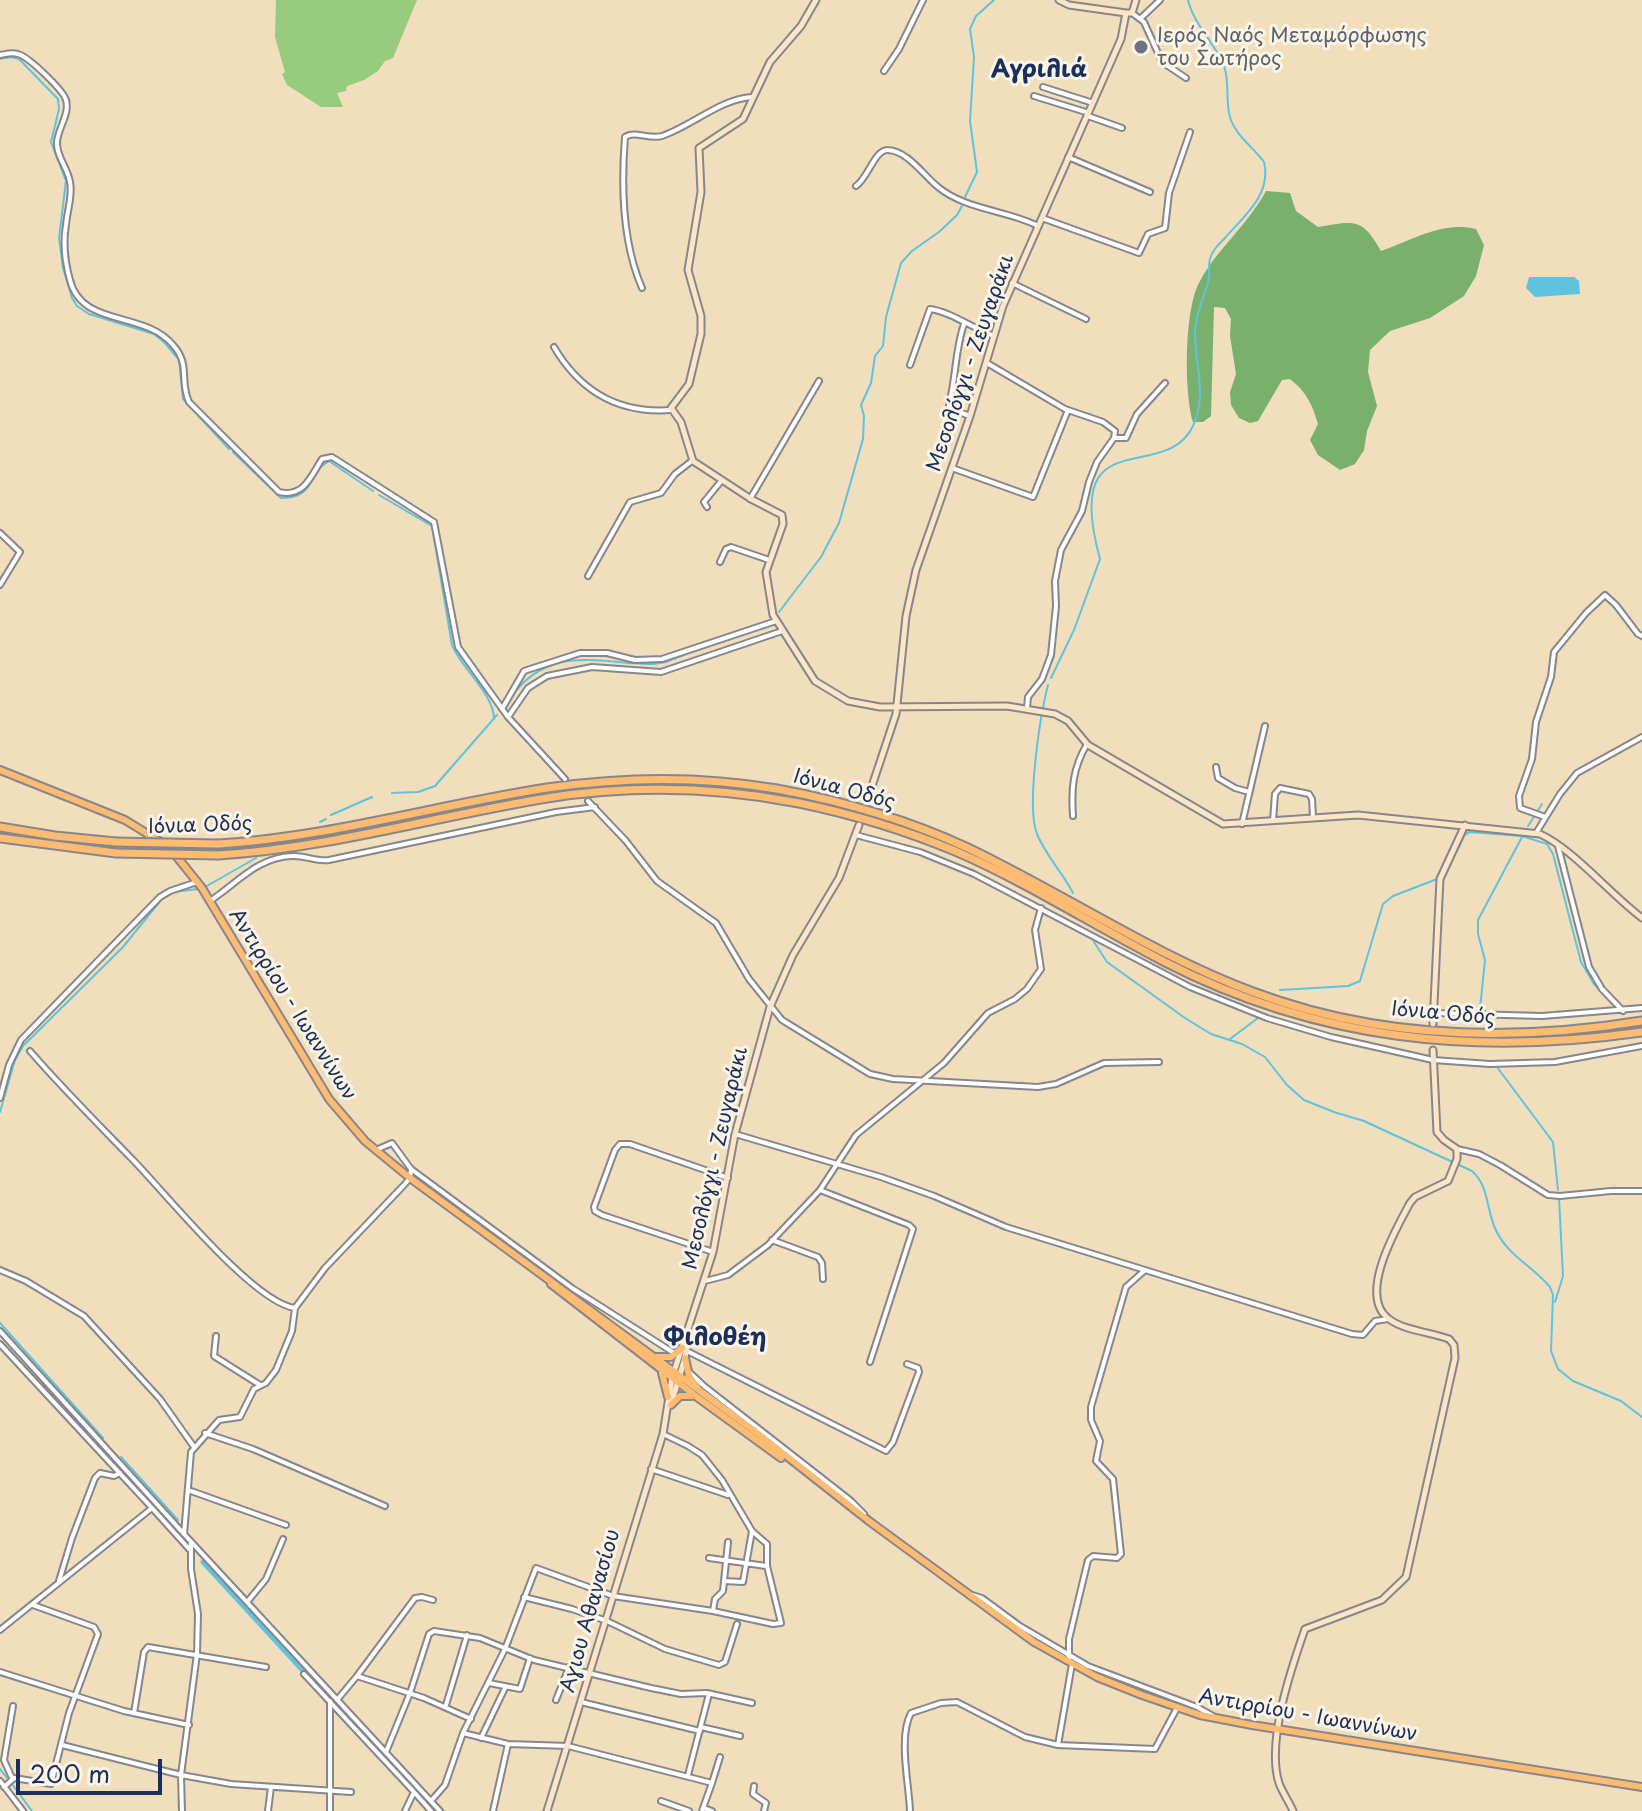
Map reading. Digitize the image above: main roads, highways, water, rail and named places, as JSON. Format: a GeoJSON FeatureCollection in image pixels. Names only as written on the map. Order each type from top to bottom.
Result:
{"type":"FeatureCollection","features":[{"type":"Feature","properties":{"kind":"highway","name":"Ιόνια Οδός"},"geometry":{"type":"LineString","coordinates":[[0,827],[116,842],[218,844],[348,828],[580,784],[643,780],[701,780],[739,784],[833,801],[925,829],[1005,866],[1209,974],[1254,992],[1311,1009],[1397,1027],[1477,1034],[1551,1033],[1642,1021]]}},
{"type":"Feature","properties":{"kind":"highway","name":"Ιόνια Οδός"},"geometry":{"type":"LineString","coordinates":[[0,838],[116,853],[218,855],[302,846],[576,794],[656,790],[750,795],[844,814],[955,851],[1166,963],[1250,999],[1307,1018],[1393,1036],[1472,1043],[1564,1042],[1642,1032]]}},
{"type":"Feature","properties":{"kind":"main road"},"geometry":{"type":"LineString","coordinates":[[816,0],[801,26],[770,62],[740,122],[699,148],[701,192],[688,270],[701,316],[701,334],[689,384],[671,410],[681,422],[693,460],[783,518],[769,560],[766,585],[776,621],[815,681],[825,690],[854,703],[898,707],[964,705],[1028,708],[1055,714],[1068,721],[1087,744],[1223,824],[1366,815],[1536,833],[1558,846],[1642,918]]}},
{"type":"Feature","properties":{"kind":"main road"},"geometry":{"type":"LineString","coordinates":[[1059,0],[1069,5],[1129,13]]}},
{"type":"Feature","properties":{"kind":"main road","name":"Μεσολόγγι - Ζευγαράκι"},"geometry":{"type":"LineString","coordinates":[[867,801],[898,707],[910,592],[994,336],[1012,283],[1122,38],[1136,0]]}},
{"type":"Feature","properties":{"kind":"main road","name":"Αντιρρίου - Ιωαννίνων"},"geometry":{"type":"LineString","coordinates":[[0,770],[114,815],[149,833],[173,852],[197,882],[326,1094],[376,1150],[1018,1632],[1071,1664],[1115,1685],[1177,1708],[1215,1718],[1642,1787]]}},
{"type":"Feature","properties":{"kind":"main road","name":"Μεσολόγγι - Ζευγαράκι"},"geometry":{"type":"LineString","coordinates":[[676,1377],[713,1252],[735,1134],[770,1007],[793,955],[839,878],[859,825]]}},
{"type":"Feature","properties":{"kind":"main road"},"geometry":{"type":"LineString","coordinates":[[1433,1024],[1440,879],[1465,825]]}},
{"type":"Feature","properties":{"kind":"main road"},"geometry":{"type":"LineString","coordinates":[[1293,1811],[1278,1776],[1277,1728],[1279,1711],[1305,1629],[1382,1600],[1406,1577],[1454,1363],[1454,1348],[1447,1338],[1388,1319],[1376,1298],[1377,1280],[1388,1249],[1413,1199],[1448,1181],[1457,1159],[1457,1149],[1437,1132],[1433,1050]]}},
{"type":"Feature","properties":{"kind":"main road","name":"Αντιρρίου - Ιωαννίνων"},"geometry":{"type":"LineString","coordinates":[[549,1281],[676,1377]]}},
{"type":"Feature","properties":{"kind":"main road"},"geometry":{"type":"LineString","coordinates":[[651,1355],[665,1358],[682,1353],[701,1397]]}},
{"type":"Feature","properties":{"kind":"main road","name":"Αγιου Αθανασίου"},"geometry":{"type":"LineString","coordinates":[[665,1420],[682,1353]]}},
{"type":"Feature","properties":{"kind":"main road"},"geometry":{"type":"LineString","coordinates":[[655,1364],[665,1378],[668,1397]]}},
{"type":"Feature","properties":{"kind":"main road","name":"Αγιου Αθανασίου"},"geometry":{"type":"LineString","coordinates":[[547,1811],[663,1434],[668,1397],[676,1377]]}},
{"type":"Feature","properties":{"kind":"main road"},"geometry":{"type":"LineString","coordinates":[[671,1405],[681,1395],[701,1397]]}},
{"type":"Feature","properties":{"kind":"water"},"geometry":{"type":"Polygon","coordinates":[[[1529,277],[1574,277],[1579,281],[1580,294],[1535,297],[1526,288],[1529,277]]]}},
{"type":"Feature","properties":{"kind":"waterway"},"geometry":{"type":"LineString","coordinates":[[965,197],[977,172],[970,121],[974,57],[970,29],[976,16],[994,0]]}},
{"type":"Feature","properties":{"kind":"waterway"},"geometry":{"type":"LineString","coordinates":[[1051,678],[1074,630],[1100,559],[1092,515],[1094,487],[1105,470],[1121,462],[1161,452],[1179,443],[1193,426],[1200,402],[1195,330],[1208,283],[1210,259],[1254,205],[1264,185],[1264,162],[1232,123],[1224,66],[1195,18],[1188,0]]}},
{"type":"Feature","properties":{"kind":"waterway"},"geometry":{"type":"LineString","coordinates":[[0,59],[19,59],[58,99],[59,109],[51,142],[66,181],[59,238],[63,268],[72,298],[89,314],[154,334],[165,343],[179,360],[183,399],[229,449]]}},
{"type":"Feature","properties":{"kind":"waterway"},"geometry":{"type":"LineString","coordinates":[[779,612],[821,557],[839,523],[863,439],[861,405],[871,383],[875,356],[883,346],[886,317],[901,263],[939,232],[962,206]]}},
{"type":"Feature","properties":{"kind":"waterway"},"geometry":{"type":"LineString","coordinates":[[233,452],[281,498],[300,494],[329,461],[373,491]]}},
{"type":"Feature","properties":{"kind":"waterway"},"geometry":{"type":"LineString","coordinates":[[379,495],[432,526],[452,645],[489,700],[494,719]]}},
{"type":"Feature","properties":{"kind":"waterway"},"geometry":{"type":"LineString","coordinates":[[752,631],[770,626]]}},
{"type":"Feature","properties":{"kind":"waterway"},"geometry":{"type":"LineString","coordinates":[[511,697],[526,680],[542,669],[559,663],[595,660],[654,664],[701,648]]}},
{"type":"Feature","properties":{"kind":"waterway"},"geometry":{"type":"LineString","coordinates":[[1048,685],[1035,761],[1034,821],[1041,842],[1073,893]]}},
{"type":"Feature","properties":{"kind":"waterway"},"geometry":{"type":"LineString","coordinates":[[392,793],[418,792],[435,786],[497,715]]}},
{"type":"Feature","properties":{"kind":"waterway"},"geometry":{"type":"LineString","coordinates":[[331,815],[372,797]]}},
{"type":"Feature","properties":{"kind":"waterway"},"geometry":{"type":"LineString","coordinates":[[1528,826],[1542,804]]}},
{"type":"Feature","properties":{"kind":"waterway"},"geometry":{"type":"LineString","coordinates":[[320,822],[326,819]]}},
{"type":"Feature","properties":{"kind":"waterway"},"geometry":{"type":"LineString","coordinates":[[1446,872],[1469,832],[1522,836],[1547,844],[1553,854],[1581,962],[1594,984],[1612,1003]]}},
{"type":"Feature","properties":{"kind":"waterway"},"geometry":{"type":"LineString","coordinates":[[1480,1009],[1485,960],[1478,934],[1478,920],[1522,837]]}},
{"type":"Feature","properties":{"kind":"waterway"},"geometry":{"type":"LineString","coordinates":[[205,887],[256,858]]}},
{"type":"Feature","properties":{"kind":"waterway"},"geometry":{"type":"LineString","coordinates":[[1280,990],[1348,986],[1360,981],[1383,904],[1393,896],[1437,879]]}},
{"type":"Feature","properties":{"kind":"waterway"},"geometry":{"type":"LineString","coordinates":[[0,1112],[15,1060],[23,1046],[123,947],[161,900],[173,892],[198,889]]}},
{"type":"Feature","properties":{"kind":"waterway"},"geometry":{"type":"LineString","coordinates":[[1094,942],[1107,962],[1185,1018],[1211,1034],[1242,1044],[1265,1057],[1287,1085],[1304,1100],[1364,1121],[1472,1171],[1482,1183],[1492,1220],[1506,1246],[1550,1287],[1553,1295],[1551,1351],[1558,1369],[1573,1381],[1621,1401],[1642,1417]]}},
{"type":"Feature","properties":{"kind":"waterway"},"geometry":{"type":"LineString","coordinates":[[1230,1039],[1258,1018]]}},
{"type":"Feature","properties":{"kind":"waterway"},"geometry":{"type":"LineString","coordinates":[[1497,1067],[1553,1142],[1558,1190]]}},
{"type":"Feature","properties":{"kind":"waterway"},"geometry":{"type":"LineString","coordinates":[[1555,1302],[1563,1276],[1559,1198]]}},
{"type":"Feature","properties":{"kind":"waterway"},"geometry":{"type":"LineString","coordinates":[[0,1323],[103,1438]]}},
{"type":"Feature","properties":{"kind":"waterway"},"geometry":{"type":"LineString","coordinates":[[121,1457],[178,1520]]}},
{"type":"Feature","properties":{"kind":"waterway"},"geometry":{"type":"LineString","coordinates":[[203,1562],[308,1676]]}},
{"type":"Feature","properties":{"kind":"waterway"},"geometry":{"type":"LineString","coordinates":[[0,1769],[7,1778]]}},
{"type":"Feature","properties":{"kind":"waterway"},"geometry":{"type":"LineString","coordinates":[[12,1784],[32,1811]]}},
{"type":"Feature","properties":{"kind":"place","name":"Ιερός Ναός Μεταμόρφωσης του Σωτήρος"},"geometry":{"type":"Point","coordinates":[1141,47]}},
{"type":"Feature","properties":{"kind":"district","name":"Αγριλιά"},"geometry":{"type":"Point","coordinates":[1039,70]}},
{"type":"Feature","properties":{"kind":"district","name":"Φιλοθέη"},"geometry":{"type":"Point","coordinates":[715,1338]}}]}
